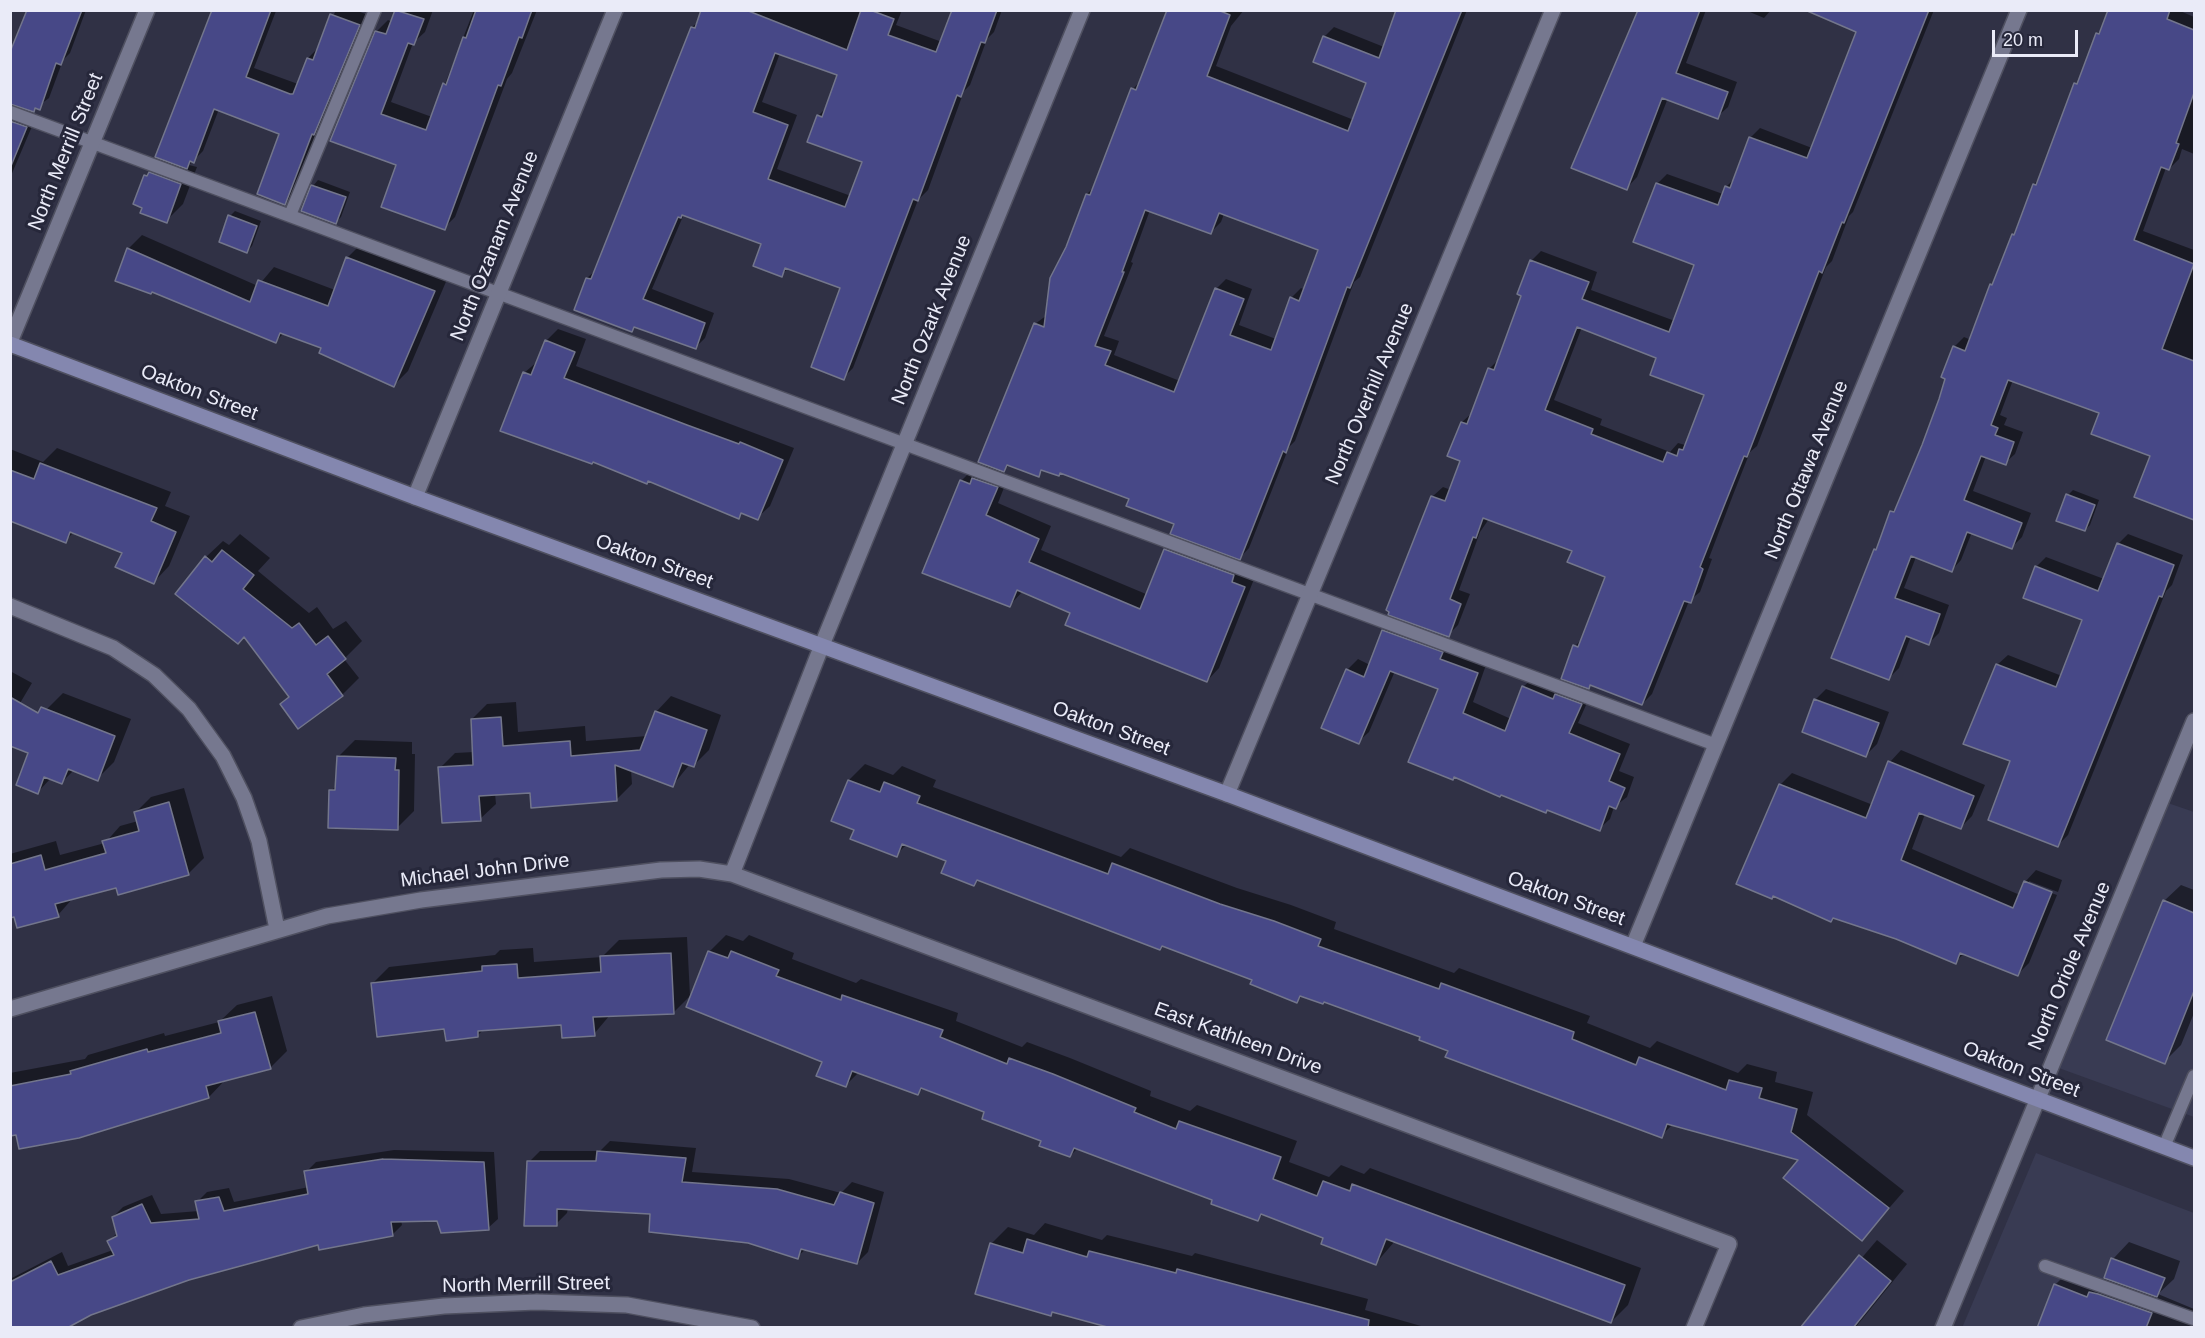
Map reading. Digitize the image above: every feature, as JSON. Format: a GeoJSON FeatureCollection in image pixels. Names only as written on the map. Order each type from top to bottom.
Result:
{"type":"FeatureCollection","features":[{"type":"Feature","properties":{"kind":"main road","name":"Oakton Street"},"geometry":{"type":"LineString","coordinates":[[10,343],[415,497],[1227,794],[2194,1158]]}},
{"type":"Feature","properties":{"kind":"street","name":"North Merrill Street"},"geometry":{"type":"LineString","coordinates":[[10,343],[147,10]]}},
{"type":"Feature","properties":{"kind":"street","name":"North Ozanam Avenue"},"geometry":{"type":"LineString","coordinates":[[415,497],[615,10]]}},
{"type":"Feature","properties":{"kind":"street","name":"North Ozark Avenue"},"geometry":{"type":"LineString","coordinates":[[822,645],[1082,10]]}},
{"type":"Feature","properties":{"kind":"street","name":"North Overhill Avenue"},"geometry":{"type":"LineString","coordinates":[[1227,794],[1553,10]]}},
{"type":"Feature","properties":{"kind":"street","name":"North Ottawa Avenue"},"geometry":{"type":"LineString","coordinates":[[1633,946],[2019,10]]}},
{"type":"Feature","properties":{"kind":"street"},"geometry":{"type":"LineString","coordinates":[[10,606],[113,648],[154,675],[189,709],[223,756],[244,798],[259,840],[277,929]]}},
{"type":"Feature","properties":{"kind":"street"},"geometry":{"type":"LineString","coordinates":[[732,874],[822,645]]}},
{"type":"Feature","properties":{"kind":"street","name":"North Oriole Avenue"},"geometry":{"type":"LineString","coordinates":[[1943,1328],[2194,722]]}},
{"type":"Feature","properties":{"kind":"street","name":"Michael John Drive"},"geometry":{"type":"LineString","coordinates":[[10,1009],[327,916],[421,900],[671,870],[699,869],[732,874]]}},
{"type":"Feature","properties":{"kind":"street","name":"East Kathleen Drive"},"geometry":{"type":"LineString","coordinates":[[732,874],[1729,1244],[1694,1328]]}},
{"type":"Feature","properties":{"kind":"street","name":"North Merrill Street"},"geometry":{"type":"LineString","coordinates":[[301,1328],[364,1315],[444,1306],[536,1302],[627,1305],[752,1328]]}},
{"type":"Feature","properties":{"kind":"lane"},"geometry":{"type":"LineString","coordinates":[[290,215],[375,10]]}},
{"type":"Feature","properties":{"kind":"lane"},"geometry":{"type":"LineString","coordinates":[[10,112],[1716,745]]}},
{"type":"Feature","properties":{"kind":"lane"},"geometry":{"type":"LineString","coordinates":[[2164,1147],[2194,1076]]}},
{"type":"Feature","properties":{"kind":"lane"},"geometry":{"type":"LineString","coordinates":[[2045,1266],[2194,1319]]}},
{"type":"Feature","properties":{"kind":"shaded area"},"geometry":{"type":"Polygon","coordinates":[[[2165,802],[2194,812],[2194,1117],[2056,1067],[2165,802]]]}},
{"type":"Feature","properties":{"kind":"shaded area"},"geometry":{"type":"Polygon","coordinates":[[[2036,1153],[2194,1213],[2194,1327],[1962,1328],[2036,1153]]]}},
{"type":"Feature","properties":{"kind":"building"},"geometry":{"type":"Polygon","coordinates":[[[27,10],[82,10],[61,65],[56,63],[40,110],[35,108],[34,112],[10,104],[10,52],[27,10]]]}},
{"type":"Feature","properties":{"kind":"building"},"geometry":{"type":"Polygon","coordinates":[[[212,10],[271,10],[246,77],[290,94],[293,94],[307,58],[313,60],[330,14],[360,25],[314,135],[312,134],[285,205],[257,194],[279,134],[214,109],[194,163],[190,161],[187,169],[155,157],[212,10]]]}},
{"type":"Feature","properties":{"kind":"building"},"geometry":{"type":"Polygon","coordinates":[[[395,10],[424,19],[414,45],[408,43],[381,114],[426,130],[443,83],[446,85],[463,37],[466,38],[476,10],[532,10],[522,38],[519,37],[501,86],[498,85],[445,230],[381,207],[396,165],[330,141],[375,31],[386,34],[395,10]]]}},
{"type":"Feature","properties":{"kind":"building"},"geometry":{"type":"Polygon","coordinates":[[[701,10],[746,10],[847,50],[861,10],[870,10],[894,19],[888,35],[936,52],[952,10],[997,10],[985,43],[981,42],[961,97],[957,95],[918,201],[913,199],[844,380],[811,367],[840,288],[785,268],[782,277],[753,266],[761,244],[682,215],[681,218],[678,217],[643,299],[705,323],[696,349],[634,327],[632,332],[574,310],[586,278],[591,279],[691,27],[695,28],[701,10]],[[775,53],[753,112],[788,125],[768,179],[845,207],[862,162],[807,142],[817,115],[822,117],[837,75],[775,53]]]}},
{"type":"Feature","properties":{"kind":"building"},"geometry":{"type":"Polygon","coordinates":[[[1167,10],[1218,10],[1230,15],[1207,76],[1348,131],[1366,83],[1313,62],[1323,36],[1379,58],[1396,10],[1462,10],[1350,288],[1347,287],[1286,453],[1283,451],[1240,560],[1170,534],[1174,524],[1126,506],[1129,499],[1060,473],[1059,476],[1041,470],[1039,477],[1007,465],[1004,472],[978,462],[1034,323],[1044,327],[1050,278],[1066,247],[1086,194],[1090,195],[1131,88],[1136,90],[1167,10]],[[1145,210],[1095,346],[1111,351],[1105,365],[1174,392],[1215,288],[1244,299],[1230,335],[1271,350],[1290,297],[1299,301],[1318,250],[1219,213],[1211,234],[1145,210]]]}},
{"type":"Feature","properties":{"kind":"building"},"geometry":{"type":"Polygon","coordinates":[[[1638,10],[1700,10],[1676,73],[1728,92],[1718,119],[1662,98],[1627,190],[1571,168],[1638,10]]]}},
{"type":"Feature","properties":{"kind":"building"},"geometry":{"type":"Polygon","coordinates":[[[1805,10],[1929,10],[1844,223],[1842,222],[1822,273],[1819,271],[1747,457],[1744,456],[1700,567],[1703,569],[1691,603],[1684,601],[1642,705],[1590,685],[1589,689],[1561,679],[1573,645],[1578,647],[1605,577],[1567,562],[1572,551],[1483,518],[1476,538],[1473,537],[1450,599],[1461,604],[1449,637],[1388,615],[1389,612],[1386,610],[1431,496],[1445,501],[1460,461],[1447,456],[1461,422],[1467,424],[1488,368],[1494,370],[1521,296],[1517,294],[1530,260],[1589,282],[1582,299],[1669,332],[1694,265],[1633,242],[1656,183],[1718,205],[1725,186],[1730,188],[1749,137],[1807,158],[1856,32],[1805,10]],[[1577,327],[1545,410],[1593,429],[1591,434],[1663,462],[1667,452],[1677,456],[1679,449],[1683,450],[1704,395],[1650,375],[1656,358],[1577,327]]]}},
{"type":"Feature","properties":{"kind":"building"},"geometry":{"type":"Polygon","coordinates":[[[2108,10],[2170,10],[2167,19],[2194,30],[2194,93],[2169,170],[2161,167],[2134,240],[2194,264],[2162,349],[2194,361],[2194,520],[2134,497],[2150,456],[2091,434],[2099,413],[2008,380],[1991,425],[1998,428],[1995,435],[2014,442],[2006,465],[1981,456],[1964,500],[2022,523],[2012,549],[1967,532],[1952,572],[1911,556],[1895,598],[1940,614],[1929,645],[1906,636],[1889,680],[1831,658],[1890,511],[1894,512],[1922,445],[1939,399],[1945,379],[1941,377],[1953,346],[1965,351],[1990,284],[1992,285],[2012,234],[2014,235],[2033,184],[2036,185],[2074,83],[2077,84],[2096,33],[2099,34],[2108,10]]]}},
{"type":"Feature","properties":{"kind":"building"},"geometry":{"type":"Polygon","coordinates":[[[10,121],[27,127],[11,166],[10,166],[10,121]]]}},
{"type":"Feature","properties":{"kind":"building"},"geometry":{"type":"Polygon","coordinates":[[[149,172],[181,184],[167,223],[140,213],[142,208],[133,204],[144,175],[147,176],[149,172]]]}},
{"type":"Feature","properties":{"kind":"building"},"geometry":{"type":"Polygon","coordinates":[[[311,185],[346,197],[336,224],[301,211],[311,185]]]}},
{"type":"Feature","properties":{"kind":"building"},"geometry":{"type":"Polygon","coordinates":[[[228,215],[257,226],[247,253],[219,242],[228,215]]]}},
{"type":"Feature","properties":{"kind":"building"},"geometry":{"type":"Polygon","coordinates":[[[127,248],[250,302],[258,280],[328,306],[346,257],[435,291],[394,387],[319,353],[321,348],[280,333],[276,343],[152,292],[151,294],[115,281],[127,248]]]}},
{"type":"Feature","properties":{"kind":"building"},"geometry":{"type":"Polygon","coordinates":[[[545,340],[575,352],[564,378],[783,460],[758,520],[741,513],[739,519],[648,481],[647,484],[593,462],[592,464],[500,431],[523,372],[531,375],[545,340]]]}},
{"type":"Feature","properties":{"kind":"building"},"geometry":{"type":"Polygon","coordinates":[[[40,463],[157,508],[151,521],[176,532],[154,584],[115,567],[122,553],[70,532],[66,543],[10,521],[10,470],[34,479],[40,463]]]}},
{"type":"Feature","properties":{"kind":"building"},"geometry":{"type":"Polygon","coordinates":[[[972,478],[998,487],[986,515],[1039,539],[1029,562],[1140,609],[1164,549],[1234,575],[1232,582],[1245,587],[1207,682],[1065,625],[1070,613],[1017,590],[1010,607],[922,573],[960,480],[970,484],[972,478]]]}},
{"type":"Feature","properties":{"kind":"building"},"geometry":{"type":"Polygon","coordinates":[[[2066,494],[2095,505],[2085,531],[2056,521],[2066,494]]]}},
{"type":"Feature","properties":{"kind":"building"},"geometry":{"type":"Polygon","coordinates":[[[2117,543],[2174,565],[2162,597],[2159,596],[2058,847],[1988,820],[2010,761],[1963,744],[1996,664],[2056,687],[2082,620],[2023,598],[2035,566],[2098,591],[2117,543]]]}},
{"type":"Feature","properties":{"kind":"building"},"geometry":{"type":"Polygon","coordinates":[[[222,550],[254,575],[243,589],[292,628],[299,623],[316,645],[328,636],[346,659],[327,674],[343,696],[298,729],[280,704],[289,697],[244,637],[238,644],[175,594],[205,556],[212,562],[222,550]]]}},
{"type":"Feature","properties":{"kind":"building"},"geometry":{"type":"Polygon","coordinates":[[[1382,630],[1443,652],[1440,659],[1478,673],[1463,713],[1505,731],[1522,686],[1553,699],[1555,694],[1582,704],[1569,733],[1620,754],[1609,781],[1625,788],[1616,809],[1609,806],[1600,831],[1547,810],[1546,813],[1501,795],[1500,797],[1454,777],[1453,780],[1408,762],[1438,689],[1390,671],[1359,744],[1321,728],[1346,669],[1364,677],[1382,630]]]}},
{"type":"Feature","properties":{"kind":"building"},"geometry":{"type":"Polygon","coordinates":[[[10,697],[38,713],[41,707],[115,736],[98,781],[68,769],[62,784],[44,777],[38,794],[16,785],[28,753],[10,746],[10,697]]]}},
{"type":"Feature","properties":{"kind":"building"},"geometry":{"type":"Polygon","coordinates":[[[1814,699],[1879,723],[1866,757],[1802,732],[1814,699]]]}},
{"type":"Feature","properties":{"kind":"building"},"geometry":{"type":"Polygon","coordinates":[[[655,711],[707,730],[694,767],[682,763],[673,787],[615,765],[617,801],[531,808],[530,793],[479,796],[481,821],[442,823],[438,767],[473,765],[471,719],[501,717],[503,746],[570,741],[571,756],[640,750],[655,711]]]}},
{"type":"Feature","properties":{"kind":"building"},"geometry":{"type":"Polygon","coordinates":[[[337,756],[396,758],[395,770],[399,770],[398,830],[328,828],[329,790],[335,790],[337,756]]]}},
{"type":"Feature","properties":{"kind":"building"},"geometry":{"type":"Polygon","coordinates":[[[1888,761],[1974,796],[1961,829],[1919,813],[1901,860],[2013,908],[2024,881],[2052,892],[2018,976],[1960,953],[1956,964],[1896,939],[1833,918],[1831,922],[1773,896],[1772,899],[1736,884],[1779,784],[1866,818],[1888,761]]]}},
{"type":"Feature","properties":{"kind":"building"},"geometry":{"type":"Polygon","coordinates":[[[848,780],[880,792],[884,782],[920,796],[917,803],[1108,874],[1112,863],[1220,904],[1274,921],[1321,939],[1318,946],[1439,989],[1441,983],[1574,1032],[1572,1039],[1636,1065],[1639,1057],[1726,1090],[1729,1080],[1762,1088],[1759,1098],[1797,1109],[1791,1132],[1889,1208],[1862,1241],[1783,1178],[1798,1160],[1667,1124],[1662,1138],[1445,1057],[1448,1051],[1419,1040],[1420,1037],[1324,1002],[1323,1004],[1300,996],[1297,1003],[1250,984],[1252,980],[1162,946],[1160,950],[977,880],[974,886],[941,873],[946,861],[902,844],[897,857],[850,839],[854,830],[831,821],[848,780]]]}},
{"type":"Feature","properties":{"kind":"building"},"geometry":{"type":"Polygon","coordinates":[[[169,802],[189,875],[118,895],[116,888],[55,904],[59,917],[17,928],[14,917],[10,918],[10,864],[41,855],[45,870],[106,853],[102,841],[139,831],[134,812],[169,802]]]}},
{"type":"Feature","properties":{"kind":"building"},"geometry":{"type":"Polygon","coordinates":[[[2163,900],[2194,913],[2194,991],[2165,1064],[2106,1040],[2163,900]]]}},
{"type":"Feature","properties":{"kind":"building"},"geometry":{"type":"Polygon","coordinates":[[[708,951],[728,958],[731,951],[779,970],[776,976],[841,1000],[842,995],[943,1030],[940,1037],[1007,1064],[1009,1058],[1053,1074],[1136,1108],[1134,1112],[1176,1129],[1179,1121],[1281,1157],[1273,1179],[1317,1196],[1323,1181],[1350,1191],[1352,1184],[1625,1285],[1611,1323],[1386,1239],[1376,1265],[1321,1244],[1323,1238],[1261,1214],[1258,1221],[1211,1204],[1212,1200],[1074,1148],[1070,1157],[1039,1146],[1041,1141],[982,1119],[984,1112],[921,1088],[918,1095],[852,1071],[846,1087],[816,1076],[822,1062],[686,1007],[708,951]]]}},
{"type":"Feature","properties":{"kind":"building"},"geometry":{"type":"Polygon","coordinates":[[[671,953],[674,1014],[593,1017],[595,1036],[562,1038],[561,1025],[478,1031],[478,1037],[446,1041],[444,1029],[377,1037],[371,983],[482,971],[482,966],[517,964],[518,978],[601,972],[600,956],[671,953]]]}},
{"type":"Feature","properties":{"kind":"building"},"geometry":{"type":"Polygon","coordinates":[[[255,1012],[271,1069],[206,1086],[209,1098],[79,1138],[19,1149],[16,1135],[10,1136],[10,1086],[71,1074],[70,1071],[147,1049],[148,1052],[221,1033],[218,1021],[255,1012]]]}},
{"type":"Feature","properties":{"kind":"building"},"geometry":{"type":"Polygon","coordinates":[[[597,1151],[686,1158],[682,1182],[777,1189],[834,1205],[840,1192],[874,1203],[857,1264],[801,1249],[798,1259],[748,1243],[649,1232],[650,1214],[557,1209],[557,1226],[524,1226],[527,1161],[596,1161],[597,1151]]]}},
{"type":"Feature","properties":{"kind":"building"},"geometry":{"type":"Polygon","coordinates":[[[383,1159],[484,1162],[489,1230],[441,1233],[437,1221],[391,1222],[393,1236],[319,1250],[318,1245],[189,1280],[91,1315],[67,1328],[10,1328],[10,1282],[51,1261],[58,1275],[114,1255],[107,1241],[117,1236],[112,1217],[142,1204],[151,1223],[199,1219],[195,1201],[219,1197],[224,1211],[308,1194],[304,1171],[383,1159]]]}},
{"type":"Feature","properties":{"kind":"building"},"geometry":{"type":"Polygon","coordinates":[[[1027,1239],[1087,1257],[1089,1251],[1176,1273],[1177,1269],[1369,1320],[1368,1328],[1111,1328],[1052,1312],[1051,1316],[975,1294],[990,1243],[1023,1253],[1027,1239]]]}},
{"type":"Feature","properties":{"kind":"building"},"geometry":{"type":"Polygon","coordinates":[[[1859,1255],[1891,1281],[1853,1328],[1800,1328],[1859,1255]]]}},
{"type":"Feature","properties":{"kind":"building"},"geometry":{"type":"Polygon","coordinates":[[[2111,1258],[2165,1278],[2157,1297],[2104,1278],[2111,1258]]]}},
{"type":"Feature","properties":{"kind":"building"},"geometry":{"type":"Polygon","coordinates":[[[2054,1284],[2087,1297],[2089,1292],[2098,1294],[2152,1313],[2146,1328],[2037,1328],[2054,1284]]]}}]}
